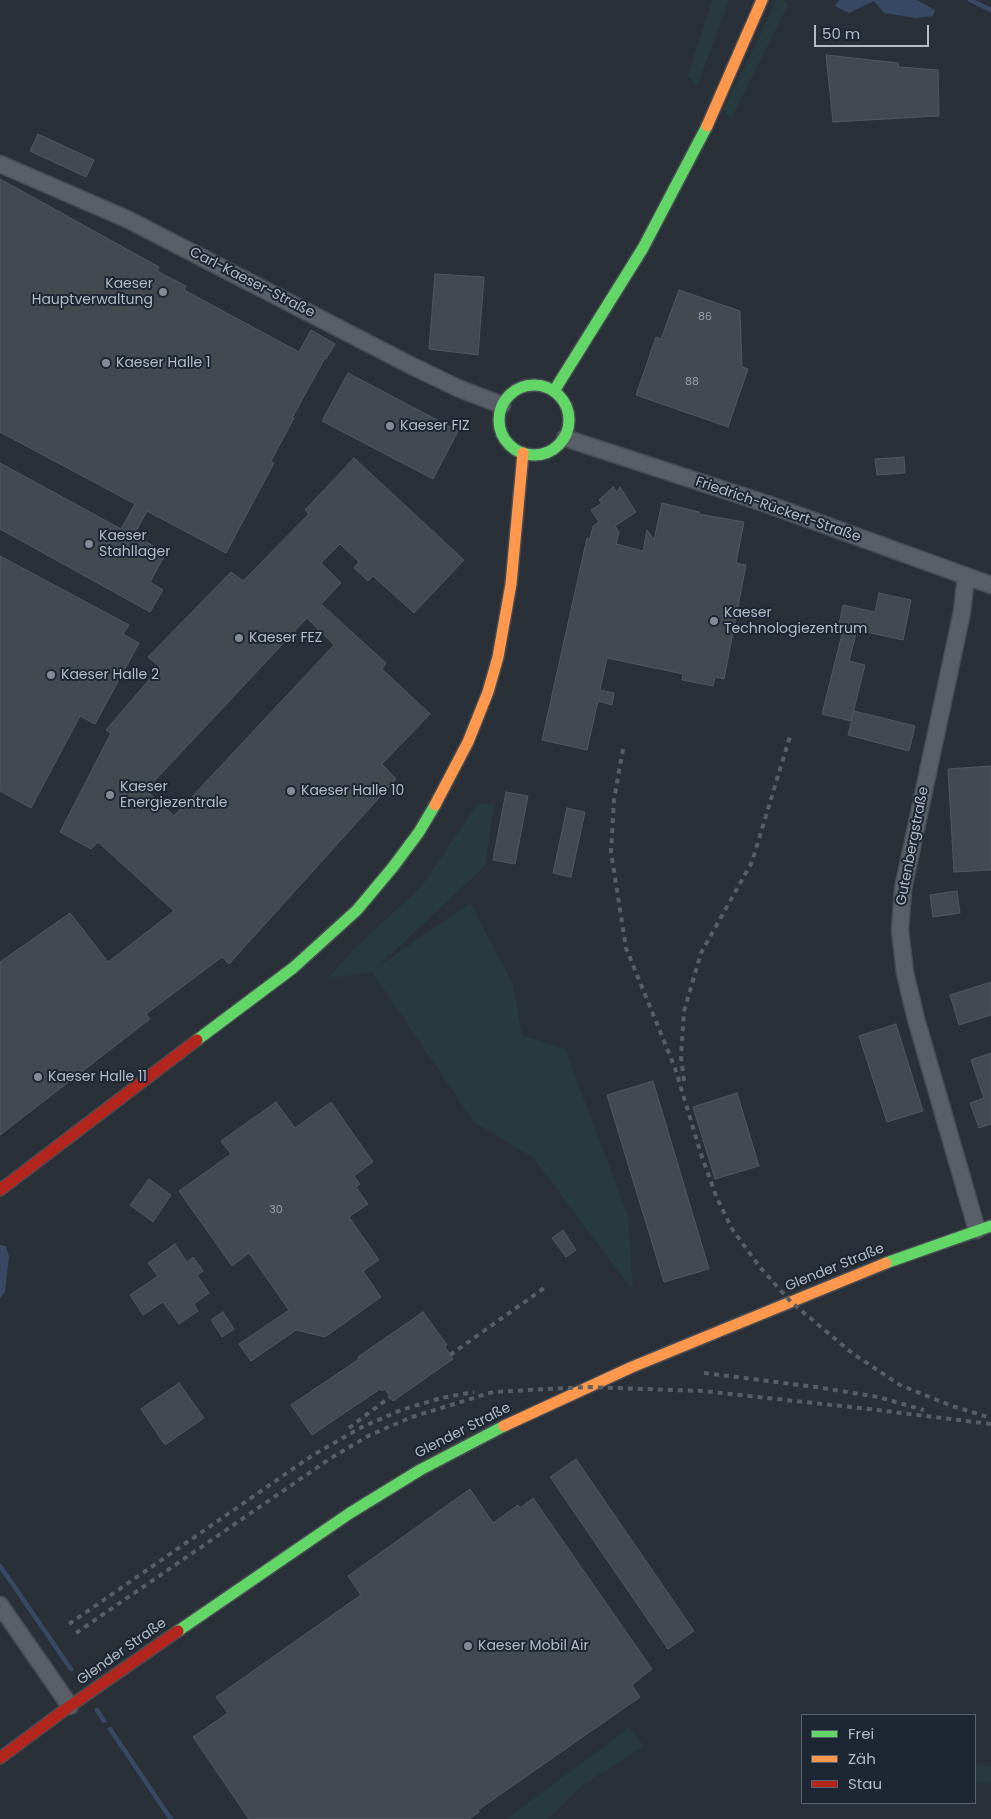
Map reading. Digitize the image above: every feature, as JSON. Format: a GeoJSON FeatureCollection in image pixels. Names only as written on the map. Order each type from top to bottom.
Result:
{"type":"FeatureCollection","features":[{"type":"Feature","properties":{"kind":"main road"},"geometry":{"type":"LineString","coordinates":[[554,391],[643,248],[715,110],[762,0]]}},
{"type":"Feature","properties":{"kind":"main road"},"geometry":{"type":"LineString","coordinates":[[538,384],[554,391],[562,397],[568,410],[568,428],[565,438],[558,446],[544,454],[523,453],[515,449],[502,434],[499,416],[507,396],[523,386],[538,384]]}},
{"type":"Feature","properties":{"kind":"main road"},"geometry":{"type":"LineString","coordinates":[[0,1190],[293,968],[357,910],[394,867],[419,832],[441,796],[468,742],[488,692],[498,657],[511,584],[523,453]]}},
{"type":"Feature","properties":{"kind":"main road","name":"Glender Straße"},"geometry":{"type":"LineString","coordinates":[[0,1758],[70,1706],[350,1513],[420,1470],[496,1430],[632,1367],[877,1266],[984,1228]]}},
{"type":"Feature","properties":{"kind":"street","name":"Carl-Kaeser-Straße"},"geometry":{"type":"LineString","coordinates":[[0,164],[127,219],[404,362],[460,389],[502,405]]}},
{"type":"Feature","properties":{"kind":"street","name":"Friedrich-Rückert-Straße"},"geometry":{"type":"LineString","coordinates":[[565,438],[767,504],[991,585]]}},
{"type":"Feature","properties":{"kind":"street","name":"Gutenbergstraße"},"geometry":{"type":"LineString","coordinates":[[966,576],[962,612],[902,889],[900,930],[906,973],[916,1019],[984,1228]]}},
{"type":"Feature","properties":{"kind":"street"},"geometry":{"type":"LineString","coordinates":[[0,1605],[70,1706]]}},
{"type":"Feature","properties":{"kind":"green space"},"geometry":{"type":"Polygon","coordinates":[[[712,0],[729,0],[697,87],[688,76],[712,0]]]}},
{"type":"Feature","properties":{"kind":"green space"},"geometry":{"type":"Polygon","coordinates":[[[777,0],[789,3],[731,119],[723,110],[777,0]]]}},
{"type":"Feature","properties":{"kind":"green space"},"geometry":{"type":"Polygon","coordinates":[[[478,803],[494,805],[485,866],[376,968],[470,903],[513,984],[522,1035],[565,1049],[628,1216],[633,1291],[534,1158],[474,1122],[372,972],[327,979],[357,946],[421,887],[478,803]]]}},
{"type":"Feature","properties":{"kind":"green space"},"geometry":{"type":"Polygon","coordinates":[[[629,1728],[644,1746],[580,1787],[548,1819],[507,1819],[629,1728]]]}},
{"type":"Feature","properties":{"kind":"green space"},"geometry":{"type":"Polygon","coordinates":[[[976,1765],[991,1766],[991,1784],[976,1782],[976,1765]]]}},
{"type":"Feature","properties":{"kind":"water"},"geometry":{"type":"Polygon","coordinates":[[[839,0],[917,0],[935,10],[933,16],[916,18],[884,13],[874,1],[849,13],[835,6],[839,0]]]}},
{"type":"Feature","properties":{"kind":"water"},"geometry":{"type":"Polygon","coordinates":[[[0,1245],[6,1246],[9,1256],[5,1292],[0,1298],[0,1245]]]}},
{"type":"Feature","properties":{"kind":"building"},"geometry":{"type":"Polygon","coordinates":[[[826,55],[898,63],[899,67],[938,70],[939,116],[833,122],[826,55]]]}},
{"type":"Feature","properties":{"kind":"building"},"geometry":{"type":"Polygon","coordinates":[[[38,134],[94,160],[86,177],[30,151],[38,134]]]}},
{"type":"Feature","properties":{"kind":"building","name":"Kaeser Halle 1"},"geometry":{"type":"Polygon","coordinates":[[[0,179],[159,267],[157,271],[186,286],[184,290],[299,352],[311,330],[335,344],[325,358],[292,418],[294,418],[271,461],[274,463],[226,553],[147,511],[134,535],[166,553],[150,582],[163,590],[150,612],[0,529],[0,463],[121,529],[135,504],[0,432],[0,179]]]}},
{"type":"Feature","properties":{"kind":"building"},"geometry":{"type":"Polygon","coordinates":[[[435,274],[484,277],[478,355],[429,349],[435,274]]]}},
{"type":"Feature","properties":{"kind":"building"},"geometry":{"type":"Polygon","coordinates":[[[679,290],[740,311],[742,367],[748,369],[728,427],[636,395],[656,337],[661,339],[679,290]]]}},
{"type":"Feature","properties":{"kind":"building","name":"Kaeser FIZ"},"geometry":{"type":"Polygon","coordinates":[[[348,373],[458,431],[433,479],[322,421],[348,373]]]}},
{"type":"Feature","properties":{"kind":"building"},"geometry":{"type":"Polygon","coordinates":[[[904,457],[905,473],[877,475],[875,459],[904,457]]]}},
{"type":"Feature","properties":{"kind":"building"},"geometry":{"type":"Polygon","coordinates":[[[354,458],[464,560],[414,613],[373,576],[368,581],[354,568],[359,562],[340,544],[321,563],[341,583],[321,604],[386,663],[382,669],[430,714],[382,764],[396,779],[229,964],[222,957],[146,1014],[150,1019],[0,1135],[0,962],[70,913],[108,962],[174,911],[98,842],[91,849],[60,832],[111,733],[106,730],[160,667],[148,657],[231,572],[243,581],[309,514],[305,510],[354,458]],[[307,618],[146,790],[174,816],[334,645],[307,618]]]}},
{"type":"Feature","properties":{"kind":"building"},"geometry":{"type":"Polygon","coordinates":[[[613,487],[617,492],[620,487],[636,512],[615,526],[619,532],[616,544],[643,551],[647,530],[654,540],[662,503],[699,512],[699,514],[744,522],[736,563],[746,565],[724,679],[715,677],[713,686],[682,680],[683,674],[607,658],[600,690],[614,693],[612,705],[598,701],[587,750],[542,740],[587,538],[590,539],[593,526],[599,522],[591,510],[602,503],[599,500],[613,487]]]}},
{"type":"Feature","properties":{"kind":"building","name":"Kaeser Halle 2"},"geometry":{"type":"Polygon","coordinates":[[[0,556],[129,625],[123,634],[139,643],[95,724],[80,716],[31,808],[0,791],[0,556]]]}},
{"type":"Feature","properties":{"kind":"building"},"geometry":{"type":"Polygon","coordinates":[[[879,593],[911,600],[903,640],[857,630],[849,661],[865,665],[851,721],[822,714],[843,630],[838,629],[843,605],[875,612],[879,593]]]}},
{"type":"Feature","properties":{"kind":"building"},"geometry":{"type":"Polygon","coordinates":[[[854,711],[915,726],[909,751],[848,735],[854,711]]]}},
{"type":"Feature","properties":{"kind":"building"},"geometry":{"type":"Polygon","coordinates":[[[991,766],[991,870],[954,872],[948,769],[991,766]]]}},
{"type":"Feature","properties":{"kind":"building"},"geometry":{"type":"Polygon","coordinates":[[[506,792],[528,796],[515,864],[493,860],[506,792]]]}},
{"type":"Feature","properties":{"kind":"building"},"geometry":{"type":"Polygon","coordinates":[[[567,808],[585,812],[571,877],[553,873],[567,808]]]}},
{"type":"Feature","properties":{"kind":"building"},"geometry":{"type":"Polygon","coordinates":[[[957,891],[960,913],[933,917],[930,895],[957,891]]]}},
{"type":"Feature","properties":{"kind":"building"},"geometry":{"type":"Polygon","coordinates":[[[991,982],[991,1015],[959,1025],[950,995],[991,982]]]}},
{"type":"Feature","properties":{"kind":"building"},"geometry":{"type":"Polygon","coordinates":[[[896,1024],[923,1111],[887,1122],[859,1036],[896,1024]]]}},
{"type":"Feature","properties":{"kind":"building"},"geometry":{"type":"Polygon","coordinates":[[[991,1053],[991,1124],[979,1128],[970,1103],[984,1098],[971,1060],[991,1053]]]}},
{"type":"Feature","properties":{"kind":"building"},"geometry":{"type":"Polygon","coordinates":[[[653,1081],[709,1269],[664,1282],[607,1095],[653,1081]]]}},
{"type":"Feature","properties":{"kind":"building"},"geometry":{"type":"Polygon","coordinates":[[[737,1093],[759,1166],[715,1179],[693,1107],[737,1093]]]}},
{"type":"Feature","properties":{"kind":"building"},"geometry":{"type":"Polygon","coordinates":[[[276,1102],[295,1128],[331,1102],[373,1162],[354,1176],[360,1184],[356,1187],[368,1204],[349,1217],[379,1260],[363,1271],[381,1297],[325,1337],[296,1330],[251,1361],[239,1344],[289,1310],[249,1253],[232,1266],[179,1191],[231,1154],[221,1141],[276,1102]]]}},
{"type":"Feature","properties":{"kind":"building"},"geometry":{"type":"Polygon","coordinates":[[[149,1179],[171,1195],[153,1222],[130,1205],[149,1179]]]}},
{"type":"Feature","properties":{"kind":"building"},"geometry":{"type":"Polygon","coordinates":[[[563,1230],[576,1250],[566,1257],[552,1238],[563,1230]]]}},
{"type":"Feature","properties":{"kind":"building"},"geometry":{"type":"Polygon","coordinates":[[[175,1244],[187,1262],[193,1257],[203,1271],[197,1275],[209,1293],[194,1304],[198,1311],[179,1324],[163,1302],[143,1315],[130,1295],[158,1276],[148,1263],[175,1244]]]}},
{"type":"Feature","properties":{"kind":"building"},"geometry":{"type":"Polygon","coordinates":[[[223,1312],[234,1329],[222,1337],[211,1320],[223,1312]]]}},
{"type":"Feature","properties":{"kind":"building"},"geometry":{"type":"Polygon","coordinates":[[[423,1312],[447,1345],[445,1347],[453,1359],[393,1401],[385,1389],[382,1391],[380,1389],[312,1435],[291,1405],[359,1359],[358,1357],[423,1312]]]}},
{"type":"Feature","properties":{"kind":"building"},"geometry":{"type":"Polygon","coordinates":[[[179,1383],[204,1418],[165,1445],[141,1409],[179,1383]]]}},
{"type":"Feature","properties":{"kind":"building"},"geometry":{"type":"Polygon","coordinates":[[[576,1459],[694,1631],[668,1649],[550,1477],[576,1459]]]}},
{"type":"Feature","properties":{"kind":"building","name":"Kaeser Mobil Air"},"geometry":{"type":"Polygon","coordinates":[[[470,1489],[493,1523],[518,1505],[520,1508],[533,1498],[652,1669],[632,1685],[640,1697],[478,1810],[479,1812],[469,1819],[249,1819],[193,1737],[228,1713],[216,1697],[361,1595],[348,1576],[470,1489]]]}},
{"type":"Feature","properties":{"kind":"waterway"},"geometry":{"type":"LineString","coordinates":[[970,0],[991,10]]}},
{"type":"Feature","properties":{"kind":"waterway"},"geometry":{"type":"LineString","coordinates":[[0,1566],[71,1669]]}},
{"type":"Feature","properties":{"kind":"waterway"},"geometry":{"type":"LineString","coordinates":[[97,1710],[104,1721]]}},
{"type":"Feature","properties":{"kind":"waterway"},"geometry":{"type":"LineString","coordinates":[[110,1729],[171,1819]]}},
{"type":"Feature","properties":{"kind":"railway"},"geometry":{"type":"LineString","coordinates":[[684,1081],[681,1057],[684,1011],[701,953],[752,862],[791,733]]}},
{"type":"Feature","properties":{"kind":"railway"},"geometry":{"type":"LineString","coordinates":[[623,749],[614,800],[611,852],[626,948],[675,1068],[701,1154],[716,1196],[732,1229],[759,1266],[791,1302],[852,1353],[900,1385],[952,1406],[991,1418]]}},
{"type":"Feature","properties":{"kind":"railway"},"geometry":{"type":"LineString","coordinates":[[450,1355],[547,1286]]}},
{"type":"Feature","properties":{"kind":"railway"},"geometry":{"type":"LineString","coordinates":[[704,1373],[878,1397],[924,1410]]}},
{"type":"Feature","properties":{"kind":"railway"},"geometry":{"type":"LineString","coordinates":[[76,1633],[331,1458],[370,1435],[412,1417],[493,1392],[586,1387],[703,1391],[991,1424]]}},
{"type":"Feature","properties":{"kind":"railway"},"geometry":{"type":"LineString","coordinates":[[69,1624],[313,1455],[362,1427],[401,1410],[441,1398],[474,1392]]}},
{"type":"Feature","properties":{"kind":"railway"},"geometry":{"type":"LineString","coordinates":[[349,1428],[390,1397]]}},
{"type":"Feature","properties":{"kind":"traffic: fast"},"geometry":{"type":"LineString","coordinates":[[554,391],[643,248],[707,126]]}},
{"type":"Feature","properties":{"kind":"traffic: fast"},"geometry":{"type":"LineString","coordinates":[[527,385],[541,385],[554,391],[563,400],[569,413],[569,420],[567,433],[559,445],[541,455],[527,455],[514,449],[505,440],[499,427],[499,413],[505,400],[514,391],[527,385]]}},
{"type":"Feature","properties":{"kind":"traffic: fast"},"geometry":{"type":"LineString","coordinates":[[197,1040],[293,968],[357,910],[393,867],[419,832],[435,805]]}},
{"type":"Feature","properties":{"kind":"traffic: fast"},"geometry":{"type":"LineString","coordinates":[[886,1263],[991,1226]]}},
{"type":"Feature","properties":{"kind":"traffic: fast"},"geometry":{"type":"LineString","coordinates":[[178,1631],[350,1513],[420,1470],[504,1426]]}},
{"type":"Feature","properties":{"kind":"traffic: slow"},"geometry":{"type":"LineString","coordinates":[[707,126],[762,0]]}},
{"type":"Feature","properties":{"kind":"traffic: slow"},"geometry":{"type":"LineString","coordinates":[[435,805],[468,742],[488,692],[498,657],[511,584],[523,453]]}},
{"type":"Feature","properties":{"kind":"traffic: slow"},"geometry":{"type":"LineString","coordinates":[[504,1426],[632,1367],[886,1263]]}},
{"type":"Feature","properties":{"kind":"traffic: jam"},"geometry":{"type":"LineString","coordinates":[[0,1190],[197,1040]]}},
{"type":"Feature","properties":{"kind":"traffic: jam"},"geometry":{"type":"LineString","coordinates":[[0,1758],[70,1706],[178,1631]]}},
{"type":"Feature","properties":{"kind":"place","name":"Kaeser Hauptverwaltung"},"geometry":{"type":"Point","coordinates":[163,292]}},
{"type":"Feature","properties":{"kind":"place","name":"Kaeser Halle 1"},"geometry":{"type":"Point","coordinates":[106,363]}},
{"type":"Feature","properties":{"kind":"place","name":"Kaeser FIZ"},"geometry":{"type":"Point","coordinates":[390,426]}},
{"type":"Feature","properties":{"kind":"place","name":"Kaeser Stahllager"},"geometry":{"type":"Point","coordinates":[89,544]}},
{"type":"Feature","properties":{"kind":"place","name":"Kaeser Technologiezentrum"},"geometry":{"type":"Point","coordinates":[714,621]}},
{"type":"Feature","properties":{"kind":"place","name":"Kaeser FEZ"},"geometry":{"type":"Point","coordinates":[239,638]}},
{"type":"Feature","properties":{"kind":"place","name":"Kaeser Halle 2"},"geometry":{"type":"Point","coordinates":[51,675]}},
{"type":"Feature","properties":{"kind":"place","name":"Kaeser Halle 10"},"geometry":{"type":"Point","coordinates":[291,791]}},
{"type":"Feature","properties":{"kind":"place","name":"Kaeser Energiezentrale"},"geometry":{"type":"Point","coordinates":[110,795]}},
{"type":"Feature","properties":{"kind":"place","name":"Kaeser Halle 11"},"geometry":{"type":"Point","coordinates":[38,1077]}},
{"type":"Feature","properties":{"kind":"place","name":"Kaeser Mobil Air"},"geometry":{"type":"Point","coordinates":[468,1646]}}]}
